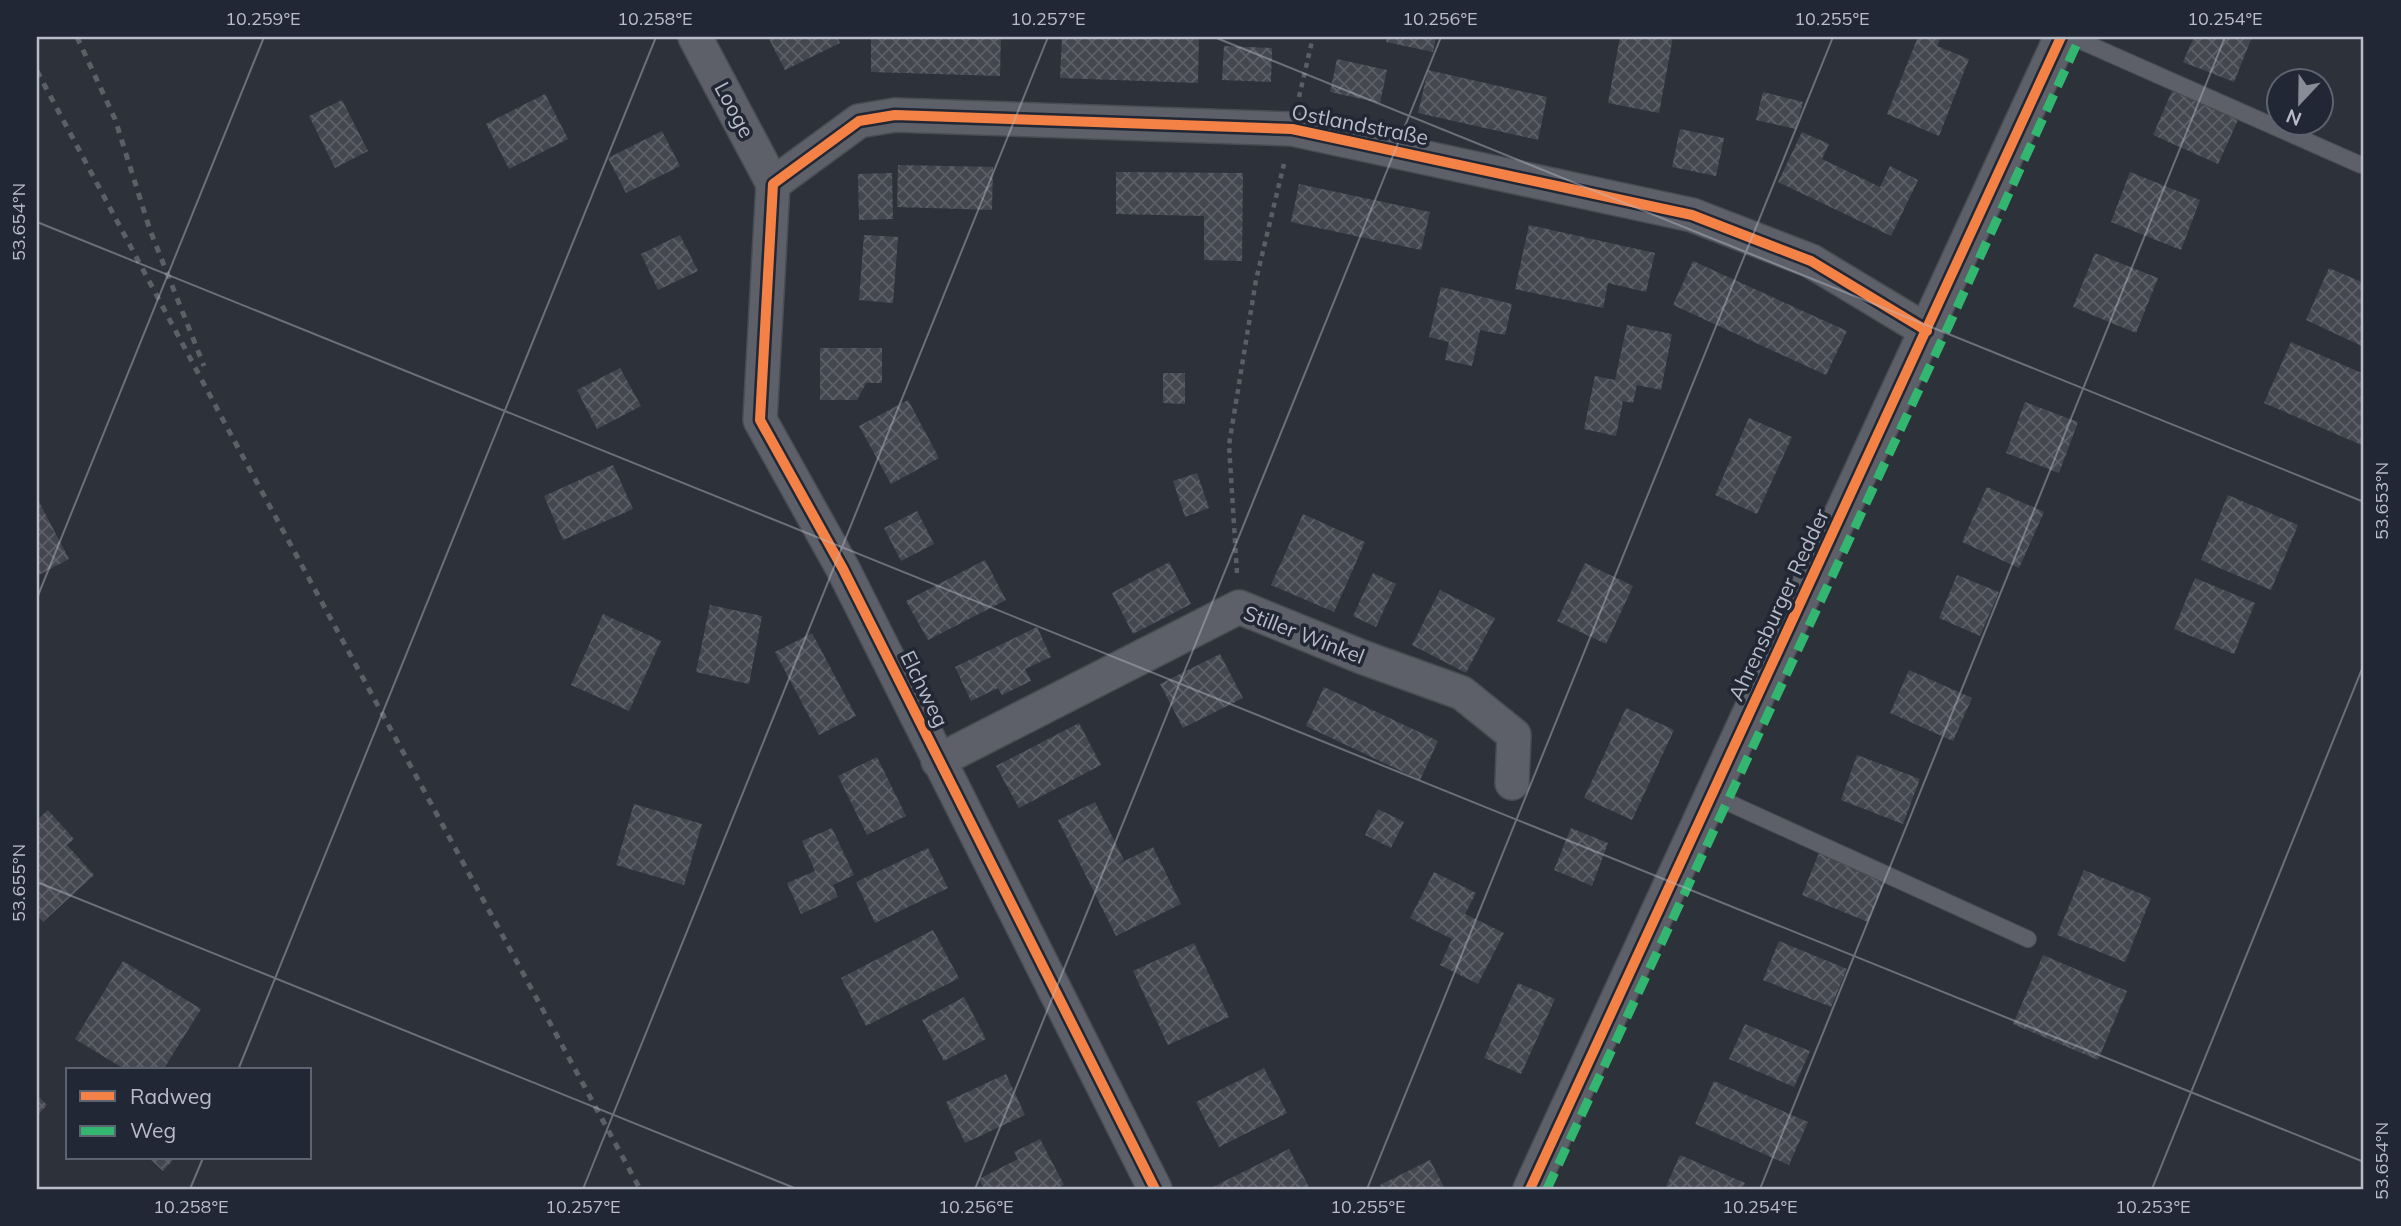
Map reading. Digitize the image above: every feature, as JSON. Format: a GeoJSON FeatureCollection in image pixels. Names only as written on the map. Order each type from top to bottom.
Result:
{"type":"FeatureCollection","features":[{"type":"Feature","properties":{"kind":"street","name":"Looge"},"geometry":{"type":"LineString","coordinates":[[695,37],[773,184]]}},
{"type":"Feature","properties":{"kind":"street","name":"Ahrensburger Redder"},"geometry":{"type":"LineString","coordinates":[[1530,1189],[2061,37]]}},
{"type":"Feature","properties":{"kind":"street","name":"Ostlandstraße"},"geometry":{"type":"LineString","coordinates":[[773,184],[859,121],[895,115],[1292,129],[1692,215],[1811,261],[1927,331]]}},
{"type":"Feature","properties":{"kind":"street","name":"Elchweg"},"geometry":{"type":"LineString","coordinates":[[773,184],[760,420],[843,569],[1155,1189]]}},
{"type":"Feature","properties":{"kind":"street","name":"Stiller Winkel"},"geometry":{"type":"LineString","coordinates":[[938,761],[1239,607],[1362,657],[1462,693],[1514,735],[1512,783]]}},
{"type":"Feature","properties":{"kind":"lane"},"geometry":{"type":"LineString","coordinates":[[2072,37],[2361,165]]}},
{"type":"Feature","properties":{"kind":"lane"},"geometry":{"type":"LineString","coordinates":[[1709,802],[1727,802],[2028,939]]}},
{"type":"Feature","properties":{"kind":"path"},"geometry":{"type":"LineString","coordinates":[[1239,607],[1229,445],[1256,280],[1313,37]]}},
{"type":"Feature","properties":{"kind":"building"},"geometry":{"type":"Polygon","coordinates":[[[768,37],[837,37],[840,43],[785,70],[768,37]]]}},
{"type":"Feature","properties":{"kind":"building"},"geometry":{"type":"Polygon","coordinates":[[[871,37],[1001,37],[1000,76],[871,72],[871,37]]]}},
{"type":"Feature","properties":{"kind":"building"},"geometry":{"type":"Polygon","coordinates":[[[1062,37],[1199,37],[1198,83],[1060,78],[1062,37]]]}},
{"type":"Feature","properties":{"kind":"building"},"geometry":{"type":"Polygon","coordinates":[[[1387,37],[1436,37],[1433,52],[1386,42],[1387,37]]]}},
{"type":"Feature","properties":{"kind":"building"},"geometry":{"type":"Polygon","coordinates":[[[1620,37],[1673,37],[1659,113],[1608,103],[1620,37]]]}},
{"type":"Feature","properties":{"kind":"building"},"geometry":{"type":"Polygon","coordinates":[[[1918,37],[1941,37],[1937,46],[1969,59],[1939,136],[1887,114],[1918,37]]]}},
{"type":"Feature","properties":{"kind":"building"},"geometry":{"type":"Polygon","coordinates":[[[2194,37],[2252,37],[2234,82],[2183,62],[2194,37]]]}},
{"type":"Feature","properties":{"kind":"building"},"geometry":{"type":"Polygon","coordinates":[[[1224,46],[1272,48],[1271,82],[1222,80],[1224,46]]]}},
{"type":"Feature","properties":{"kind":"building"},"geometry":{"type":"Polygon","coordinates":[[[1337,59],[1387,70],[1380,103],[1330,92],[1337,59]]]}},
{"type":"Feature","properties":{"kind":"building"},"geometry":{"type":"Polygon","coordinates":[[[1428,70],[1547,97],[1538,140],[1418,113],[1428,70]]]}},
{"type":"Feature","properties":{"kind":"building"},"geometry":{"type":"Polygon","coordinates":[[[2172,91],[2238,120],[2218,164],[2153,135],[2172,91]]]}},
{"type":"Feature","properties":{"kind":"building"},"geometry":{"type":"Polygon","coordinates":[[[1763,92],[1803,102],[1796,129],[1756,120],[1763,92]]]}},
{"type":"Feature","properties":{"kind":"building"},"geometry":{"type":"Polygon","coordinates":[[[545,94],[568,139],[509,169],[486,124],[545,94]]]}},
{"type":"Feature","properties":{"kind":"building"},"geometry":{"type":"Polygon","coordinates":[[[342,100],[368,151],[335,168],[309,116],[342,100]]]}},
{"type":"Feature","properties":{"kind":"building"},"geometry":{"type":"Polygon","coordinates":[[[1680,129],[1724,138],[1716,176],[1672,167],[1680,129]]]}},
{"type":"Feature","properties":{"kind":"building"},"geometry":{"type":"Polygon","coordinates":[[[662,131],[680,166],[626,193],[608,158],[662,131]]]}},
{"type":"Feature","properties":{"kind":"building"},"geometry":{"type":"Polygon","coordinates":[[[1802,132],[1829,144],[1822,159],[1880,187],[1890,166],[1918,180],[1891,236],[1778,182],[1802,132]]]}},
{"type":"Feature","properties":{"kind":"building"},"geometry":{"type":"Polygon","coordinates":[[[898,165],[993,167],[992,210],[897,207],[898,165]]]}},
{"type":"Feature","properties":{"kind":"building"},"geometry":{"type":"Polygon","coordinates":[[[1116,172],[1243,173],[1242,261],[1204,260],[1204,216],[1116,214],[1116,172]]]}},
{"type":"Feature","properties":{"kind":"building"},"geometry":{"type":"Polygon","coordinates":[[[2130,172],[2200,200],[2181,250],[2111,222],[2130,172]]]}},
{"type":"Feature","properties":{"kind":"building"},"geometry":{"type":"Polygon","coordinates":[[[892,173],[893,219],[859,220],[858,174],[892,173]]]}},
{"type":"Feature","properties":{"kind":"building"},"geometry":{"type":"Polygon","coordinates":[[[1299,184],[1430,212],[1421,250],[1291,222],[1299,184]]]}},
{"type":"Feature","properties":{"kind":"building"},"geometry":{"type":"Polygon","coordinates":[[[1529,225],[1655,253],[1646,292],[1608,283],[1603,308],[1515,289],[1529,225]]]}},
{"type":"Feature","properties":{"kind":"building"},"geometry":{"type":"Polygon","coordinates":[[[680,235],[698,271],[658,290],[641,254],[680,235]]]}},
{"type":"Feature","properties":{"kind":"building"},"geometry":{"type":"Polygon","coordinates":[[[864,235],[898,237],[893,303],[859,300],[864,235]]]}},
{"type":"Feature","properties":{"kind":"building"},"geometry":{"type":"Polygon","coordinates":[[[2095,253],[2158,278],[2136,333],[2073,307],[2095,253]]]}},
{"type":"Feature","properties":{"kind":"building"},"geometry":{"type":"Polygon","coordinates":[[[1693,261],[1847,331],[1826,375],[1673,305],[1693,261]]]}},
{"type":"Feature","properties":{"kind":"building"},"geometry":{"type":"Polygon","coordinates":[[[2329,268],[2364,283],[2364,347],[2306,320],[2329,268]]]}},
{"type":"Feature","properties":{"kind":"building"},"geometry":{"type":"Polygon","coordinates":[[[1441,287],[1512,304],[1505,335],[1480,330],[1472,366],[1445,360],[1449,342],[1429,337],[1441,287]]]}},
{"type":"Feature","properties":{"kind":"building"},"geometry":{"type":"Polygon","coordinates":[[[1627,325],[1672,334],[1661,390],[1637,385],[1633,403],[1623,401],[1616,436],[1584,429],[1595,376],[1615,380],[1627,325]]]}},
{"type":"Feature","properties":{"kind":"building"},"geometry":{"type":"Polygon","coordinates":[[[2291,342],[2364,374],[2364,446],[2264,403],[2291,342]]]}},
{"type":"Feature","properties":{"kind":"building"},"geometry":{"type":"Polygon","coordinates":[[[820,348],[882,348],[882,383],[866,383],[857,400],[820,400],[820,348]]]}},
{"type":"Feature","properties":{"kind":"building"},"geometry":{"type":"Polygon","coordinates":[[[620,368],[641,406],[597,429],[577,390],[620,368]]]}},
{"type":"Feature","properties":{"kind":"building"},"geometry":{"type":"Polygon","coordinates":[[[1163,373],[1185,373],[1185,404],[1163,403],[1163,373]]]}},
{"type":"Feature","properties":{"kind":"building"},"geometry":{"type":"Polygon","coordinates":[[[908,400],[939,458],[891,484],[859,426],[908,400]]]}},
{"type":"Feature","properties":{"kind":"building"},"geometry":{"type":"Polygon","coordinates":[[[2025,402],[2078,422],[2059,473],[2006,453],[2025,402]]]}},
{"type":"Feature","properties":{"kind":"building"},"geometry":{"type":"Polygon","coordinates":[[[1749,418],[1792,437],[1757,514],[1715,495],[1749,418]]]}},
{"type":"Feature","properties":{"kind":"building"},"geometry":{"type":"Polygon","coordinates":[[[613,465],[633,509],[563,540],[544,496],[613,465]]]}},
{"type":"Feature","properties":{"kind":"building"},"geometry":{"type":"Polygon","coordinates":[[[1197,473],[1209,508],[1185,517],[1173,481],[1197,473]]]}},
{"type":"Feature","properties":{"kind":"building"},"geometry":{"type":"Polygon","coordinates":[[[1987,487],[2044,512],[2019,568],[1962,542],[1987,487]]]}},
{"type":"Feature","properties":{"kind":"building"},"geometry":{"type":"Polygon","coordinates":[[[2228,495],[2298,525],[2271,590],[2201,560],[2228,495]]]}},
{"type":"Feature","properties":{"kind":"building"},"geometry":{"type":"Polygon","coordinates":[[[37,498],[69,559],[37,576],[37,498]]]}},
{"type":"Feature","properties":{"kind":"building"},"geometry":{"type":"Polygon","coordinates":[[[917,511],[934,544],[901,561],[884,528],[917,511]]]}},
{"type":"Feature","properties":{"kind":"building"},"geometry":{"type":"Polygon","coordinates":[[[1303,514],[1365,542],[1334,612],[1271,585],[1303,514]]]}},
{"type":"Feature","properties":{"kind":"building"},"geometry":{"type":"Polygon","coordinates":[[[985,560],[1006,600],[928,640],[906,601],[985,560]]]}},
{"type":"Feature","properties":{"kind":"building"},"geometry":{"type":"Polygon","coordinates":[[[1169,562],[1191,604],[1133,634],[1112,593],[1169,562]]]}},
{"type":"Feature","properties":{"kind":"building"},"geometry":{"type":"Polygon","coordinates":[[[1585,563],[1633,586],[1606,644],[1557,621],[1585,563]]]}},
{"type":"Feature","properties":{"kind":"building"},"geometry":{"type":"Polygon","coordinates":[[[1373,573],[1396,584],[1376,627],[1353,616],[1373,573]]]}},
{"type":"Feature","properties":{"kind":"building"},"geometry":{"type":"Polygon","coordinates":[[[1957,575],[1999,592],[1980,636],[1939,618],[1957,575]]]}},
{"type":"Feature","properties":{"kind":"building"},"geometry":{"type":"Polygon","coordinates":[[[2195,578],[2255,603],[2234,654],[2174,629],[2195,578]]]}},
{"type":"Feature","properties":{"kind":"building"},"geometry":{"type":"Polygon","coordinates":[[[1440,590],[1495,618],[1466,673],[1412,645],[1440,590]]]}},
{"type":"Feature","properties":{"kind":"building"},"geometry":{"type":"Polygon","coordinates":[[[710,605],[762,616],[749,684],[696,672],[710,605]]]}},
{"type":"Feature","properties":{"kind":"building"},"geometry":{"type":"Polygon","coordinates":[[[603,614],[661,641],[629,711],[571,685],[603,614]]]}},
{"type":"Feature","properties":{"kind":"building"},"geometry":{"type":"Polygon","coordinates":[[[1037,627],[1051,657],[1025,669],[1031,681],[1002,695],[998,688],[971,701],[955,667],[1037,627]]]}},
{"type":"Feature","properties":{"kind":"building"},"geometry":{"type":"Polygon","coordinates":[[[812,633],[856,716],[819,735],[775,652],[812,633]]]}},
{"type":"Feature","properties":{"kind":"building"},"geometry":{"type":"Polygon","coordinates":[[[1220,654],[1243,698],[1183,728],[1160,684],[1220,654]]]}},
{"type":"Feature","properties":{"kind":"building"},"geometry":{"type":"Polygon","coordinates":[[[1909,670],[1972,698],[1953,741],[1890,713],[1909,670]]]}},
{"type":"Feature","properties":{"kind":"building"},"geometry":{"type":"Polygon","coordinates":[[[1324,687],[1438,741],[1420,780],[1306,726],[1324,687]]]}},
{"type":"Feature","properties":{"kind":"building"},"geometry":{"type":"Polygon","coordinates":[[[1626,708],[1674,730],[1632,820],[1584,798],[1626,708]]]}},
{"type":"Feature","properties":{"kind":"building"},"geometry":{"type":"Polygon","coordinates":[[[1079,723],[1101,765],[1019,808],[996,766],[1079,723]]]}},
{"type":"Feature","properties":{"kind":"building"},"geometry":{"type":"Polygon","coordinates":[[[1857,755],[1920,779],[1903,824],[1841,800],[1857,755]]]}},
{"type":"Feature","properties":{"kind":"building"},"geometry":{"type":"Polygon","coordinates":[[[877,757],[906,816],[867,835],[838,776],[877,757]]]}},
{"type":"Feature","properties":{"kind":"building"},"geometry":{"type":"Polygon","coordinates":[[[1095,802],[1124,860],[1116,865],[1153,847],[1181,904],[1116,936],[1058,820],[1095,802]]]}},
{"type":"Feature","properties":{"kind":"building"},"geometry":{"type":"Polygon","coordinates":[[[634,804],[702,824],[684,885],[616,865],[634,804]]]}},
{"type":"Feature","properties":{"kind":"building"},"geometry":{"type":"Polygon","coordinates":[[[1378,809],[1404,822],[1391,848],[1365,835],[1378,809]]]}},
{"type":"Feature","properties":{"kind":"building"},"geometry":{"type":"Polygon","coordinates":[[[48,810],[74,839],[67,845],[94,875],[43,922],[37,915],[37,820],[48,810]]]}},
{"type":"Feature","properties":{"kind":"building"},"geometry":{"type":"Polygon","coordinates":[[[832,828],[854,875],[833,885],[838,897],[801,914],[787,883],[815,871],[802,841],[832,828]]]}},
{"type":"Feature","properties":{"kind":"building"},"geometry":{"type":"Polygon","coordinates":[[[1571,828],[1608,843],[1592,886],[1554,870],[1571,828]]]}},
{"type":"Feature","properties":{"kind":"building"},"geometry":{"type":"Polygon","coordinates":[[[928,848],[948,888],[875,923],[856,882],[928,848]]]}},
{"type":"Feature","properties":{"kind":"building"},"geometry":{"type":"Polygon","coordinates":[[[1819,853],[1885,880],[1868,922],[1802,895],[1819,853]]]}},
{"type":"Feature","properties":{"kind":"building"},"geometry":{"type":"Polygon","coordinates":[[[2084,870],[2151,898],[2125,962],[2057,935],[2084,870]]]}},
{"type":"Feature","properties":{"kind":"building"},"geometry":{"type":"Polygon","coordinates":[[[1434,872],[1476,893],[1465,914],[1504,933],[1478,984],[1440,965],[1452,939],[1410,918],[1434,872]]]}},
{"type":"Feature","properties":{"kind":"building"},"geometry":{"type":"Polygon","coordinates":[[[933,930],[959,978],[866,1026],[841,978],[933,930]]]}},
{"type":"Feature","properties":{"kind":"building"},"geometry":{"type":"Polygon","coordinates":[[[1779,941],[1847,969],[1831,1007],[1763,980],[1779,941]]]}},
{"type":"Feature","properties":{"kind":"building"},"geometry":{"type":"Polygon","coordinates":[[[1194,943],[1229,1017],[1168,1045],[1133,971],[1194,943]]]}},
{"type":"Feature","properties":{"kind":"building"},"geometry":{"type":"Polygon","coordinates":[[[2043,955],[2127,991],[2098,1060],[2013,1024],[2043,955]]]}},
{"type":"Feature","properties":{"kind":"building"},"geometry":{"type":"Polygon","coordinates":[[[123,961],[201,1009],[164,1068],[123,1068],[75,1039],[123,961]]]}},
{"type":"Feature","properties":{"kind":"building"},"geometry":{"type":"Polygon","coordinates":[[[1518,983],[1555,999],[1521,1074],[1484,1058],[1518,983]]]}},
{"type":"Feature","properties":{"kind":"building"},"geometry":{"type":"Polygon","coordinates":[[[964,997],[986,1039],[944,1061],[922,1020],[964,997]]]}},
{"type":"Feature","properties":{"kind":"building"},"geometry":{"type":"Polygon","coordinates":[[[1745,1024],[1810,1051],[1794,1087],[1729,1059],[1745,1024]]]}},
{"type":"Feature","properties":{"kind":"building"},"geometry":{"type":"Polygon","coordinates":[[[1264,1068],[1287,1113],[1219,1147],[1196,1102],[1264,1068]]]}},
{"type":"Feature","properties":{"kind":"building"},"geometry":{"type":"Polygon","coordinates":[[[1006,1074],[1025,1115],[965,1143],[946,1102],[1006,1074]]]}},
{"type":"Feature","properties":{"kind":"building"},"geometry":{"type":"Polygon","coordinates":[[[1714,1081],[1808,1122],[1789,1165],[1695,1124],[1714,1081]]]}},
{"type":"Feature","properties":{"kind":"building"},"geometry":{"type":"Polygon","coordinates":[[[37,1095],[47,1105],[37,1116],[37,1095]]]}},
{"type":"Feature","properties":{"kind":"building"},"geometry":{"type":"Polygon","coordinates":[[[1040,1139],[1064,1185],[1054,1189],[984,1189],[979,1179],[1018,1159],[1014,1152],[1040,1139]]]}},
{"type":"Feature","properties":{"kind":"building"},"geometry":{"type":"Polygon","coordinates":[[[1289,1149],[1309,1187],[1214,1189],[1213,1187],[1289,1149]]]}},
{"type":"Feature","properties":{"kind":"building"},"geometry":{"type":"Polygon","coordinates":[[[1680,1155],[1745,1183],[1742,1189],[1665,1189],[1680,1155]]]}},
{"type":"Feature","properties":{"kind":"building"},"geometry":{"type":"Polygon","coordinates":[[[151,1160],[173,1160],[163,1171],[151,1160]]]}},
{"type":"Feature","properties":{"kind":"building"},"geometry":{"type":"Polygon","coordinates":[[[1430,1160],[1445,1189],[1382,1189],[1380,1185],[1430,1160]]]}},
{"type":"Feature","properties":{"kind":"railway"},"geometry":{"type":"LineString","coordinates":[[77,37],[115,119],[150,230],[204,366]]}},
{"type":"Feature","properties":{"kind":"railway"},"geometry":{"type":"LineString","coordinates":[[37,71],[640,1189]]}},
{"type":"Feature","properties":{"kind":"marked path"},"geometry":{"type":"LineString","coordinates":[[1547,1189],[2080,37]]}},
{"type":"Feature","properties":{"kind":"cycle path"},"geometry":{"type":"LineString","coordinates":[[1530,1189],[2061,37]]}},
{"type":"Feature","properties":{"kind":"cycle path"},"geometry":{"type":"LineString","coordinates":[[1155,1189],[843,569],[760,420],[773,184],[859,121],[895,115],[1292,129],[1692,215],[1811,261],[1927,331]]}}]}
